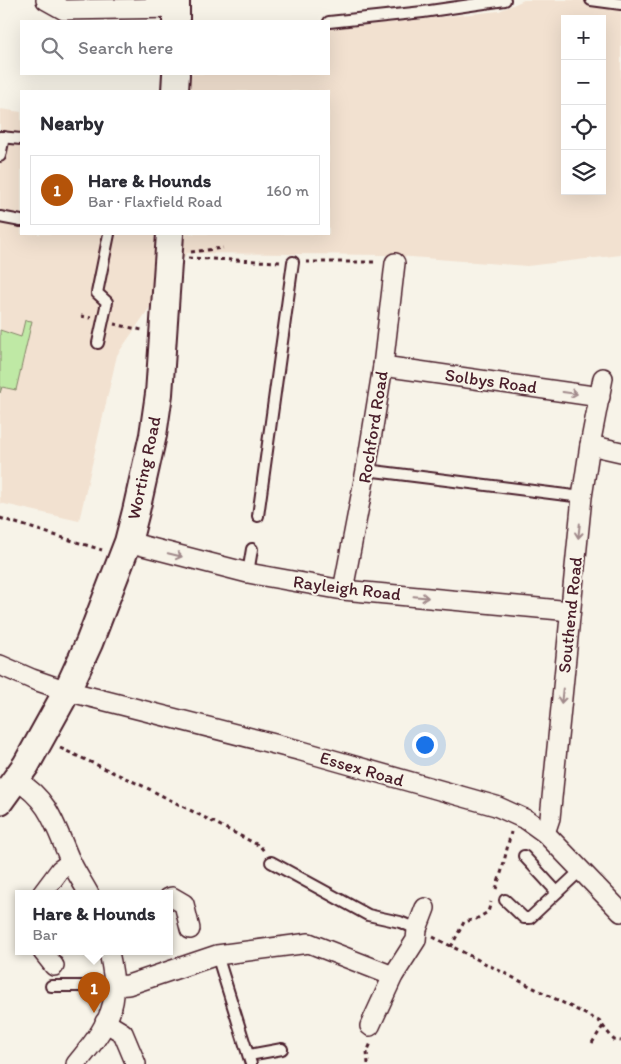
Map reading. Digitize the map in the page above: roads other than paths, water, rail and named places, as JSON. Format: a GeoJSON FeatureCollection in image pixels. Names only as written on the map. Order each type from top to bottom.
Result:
{"type":"FeatureCollection","features":[{"type":"Feature","properties":{"kind":"street"},"geometry":{"type":"LineString","coordinates":[[46,0],[64,10],[176,10]]}},
{"type":"Feature","properties":{"kind":"street"},"geometry":{"type":"LineString","coordinates":[[176,75],[176,90]]}},
{"type":"Feature","properties":{"kind":"street","name":"Worting Road"},"geometry":{"type":"LineString","coordinates":[[0,802],[16,780],[67,691],[89,643],[128,542],[153,435],[179,243]]}},
{"type":"Feature","properties":{"kind":"street","name":"Rochford Road"},"geometry":{"type":"LineString","coordinates":[[343,590],[366,470],[383,366],[395,263]]}},
{"type":"Feature","properties":{"kind":"street","name":"Solbys Road"},"geometry":{"type":"LineString","coordinates":[[383,366],[600,397]]}},
{"type":"Feature","properties":{"kind":"street","name":"Southend Road"},"geometry":{"type":"LineString","coordinates":[[545,833],[550,818],[582,497],[603,378]]}},
{"type":"Feature","properties":{"kind":"street"},"geometry":{"type":"LineString","coordinates":[[590,445],[621,452]]}},
{"type":"Feature","properties":{"kind":"street","name":"Rayleigh Road"},"geometry":{"type":"LineString","coordinates":[[128,542],[248,573],[343,590],[560,610],[570,613]]}},
{"type":"Feature","properties":{"kind":"street","name":"Essex Road"},"geometry":{"type":"LineString","coordinates":[[0,665],[67,691],[298,750],[496,806],[527,820],[545,833],[621,912]]}},
{"type":"Feature","properties":{"kind":"street"},"geometry":{"type":"LineString","coordinates":[[16,780],[33,791],[41,800],[86,890]]}},
{"type":"Feature","properties":{"kind":"street"},"geometry":{"type":"LineString","coordinates":[[45,890],[60,870],[71,862]]}},
{"type":"Feature","properties":{"kind":"street"},"geometry":{"type":"LineString","coordinates":[[173,898],[184,904],[190,929]]}},
{"type":"Feature","properties":{"kind":"street"},"geometry":{"type":"LineString","coordinates":[[370,1026],[393,976],[422,932],[425,908]]}},
{"type":"Feature","properties":{"kind":"street"},"geometry":{"type":"LineString","coordinates":[[114,986],[128,985],[217,955],[310,943],[393,976]]}},
{"type":"Feature","properties":{"kind":"street"},"geometry":{"type":"LineString","coordinates":[[76,1064],[87,1051],[105,1022],[114,998],[109,955]]}},
{"type":"Feature","properties":{"kind":"street"},"geometry":{"type":"LineString","coordinates":[[105,1022],[123,1032],[136,1064]]}},
{"type":"Feature","properties":{"kind":"lane"},"geometry":{"type":"LineString","coordinates":[[330,22],[422,12],[505,0]]}},
{"type":"Feature","properties":{"kind":"lane"},"geometry":{"type":"LineString","coordinates":[[591,0],[621,4]]}},
{"type":"Feature","properties":{"kind":"lane"},"geometry":{"type":"LineString","coordinates":[[0,156],[2,137],[20,139]]}},
{"type":"Feature","properties":{"kind":"lane"},"geometry":{"type":"LineString","coordinates":[[0,217],[20,222]]}},
{"type":"Feature","properties":{"kind":"lane"},"geometry":{"type":"LineString","coordinates":[[98,344],[107,302],[97,293],[109,235]]}},
{"type":"Feature","properties":{"kind":"lane"},"geometry":{"type":"LineString","coordinates":[[258,516],[293,262]]}},
{"type":"Feature","properties":{"kind":"lane"},"geometry":{"type":"LineString","coordinates":[[366,470],[582,497]]}},
{"type":"Feature","properties":{"kind":"lane"},"geometry":{"type":"LineString","coordinates":[[248,573],[252,549]]}},
{"type":"Feature","properties":{"kind":"lane"},"geometry":{"type":"LineString","coordinates":[[524,856],[557,892]]}},
{"type":"Feature","properties":{"kind":"lane"},"geometry":{"type":"LineString","coordinates":[[271,862],[368,915],[400,922],[422,932]]}},
{"type":"Feature","properties":{"kind":"lane"},"geometry":{"type":"LineString","coordinates":[[505,900],[524,918],[530,918],[581,870]]}},
{"type":"Feature","properties":{"kind":"lane"},"geometry":{"type":"LineString","coordinates":[[217,955],[250,1060],[282,1049]]}},
{"type":"Feature","properties":{"kind":"lane"},"geometry":{"type":"LineString","coordinates":[[51,986],[114,986]]}},
{"type":"Feature","properties":{"kind":"place","name":"Hare & Hounds"},"geometry":{"type":"Point","coordinates":[94,1013]}}]}
